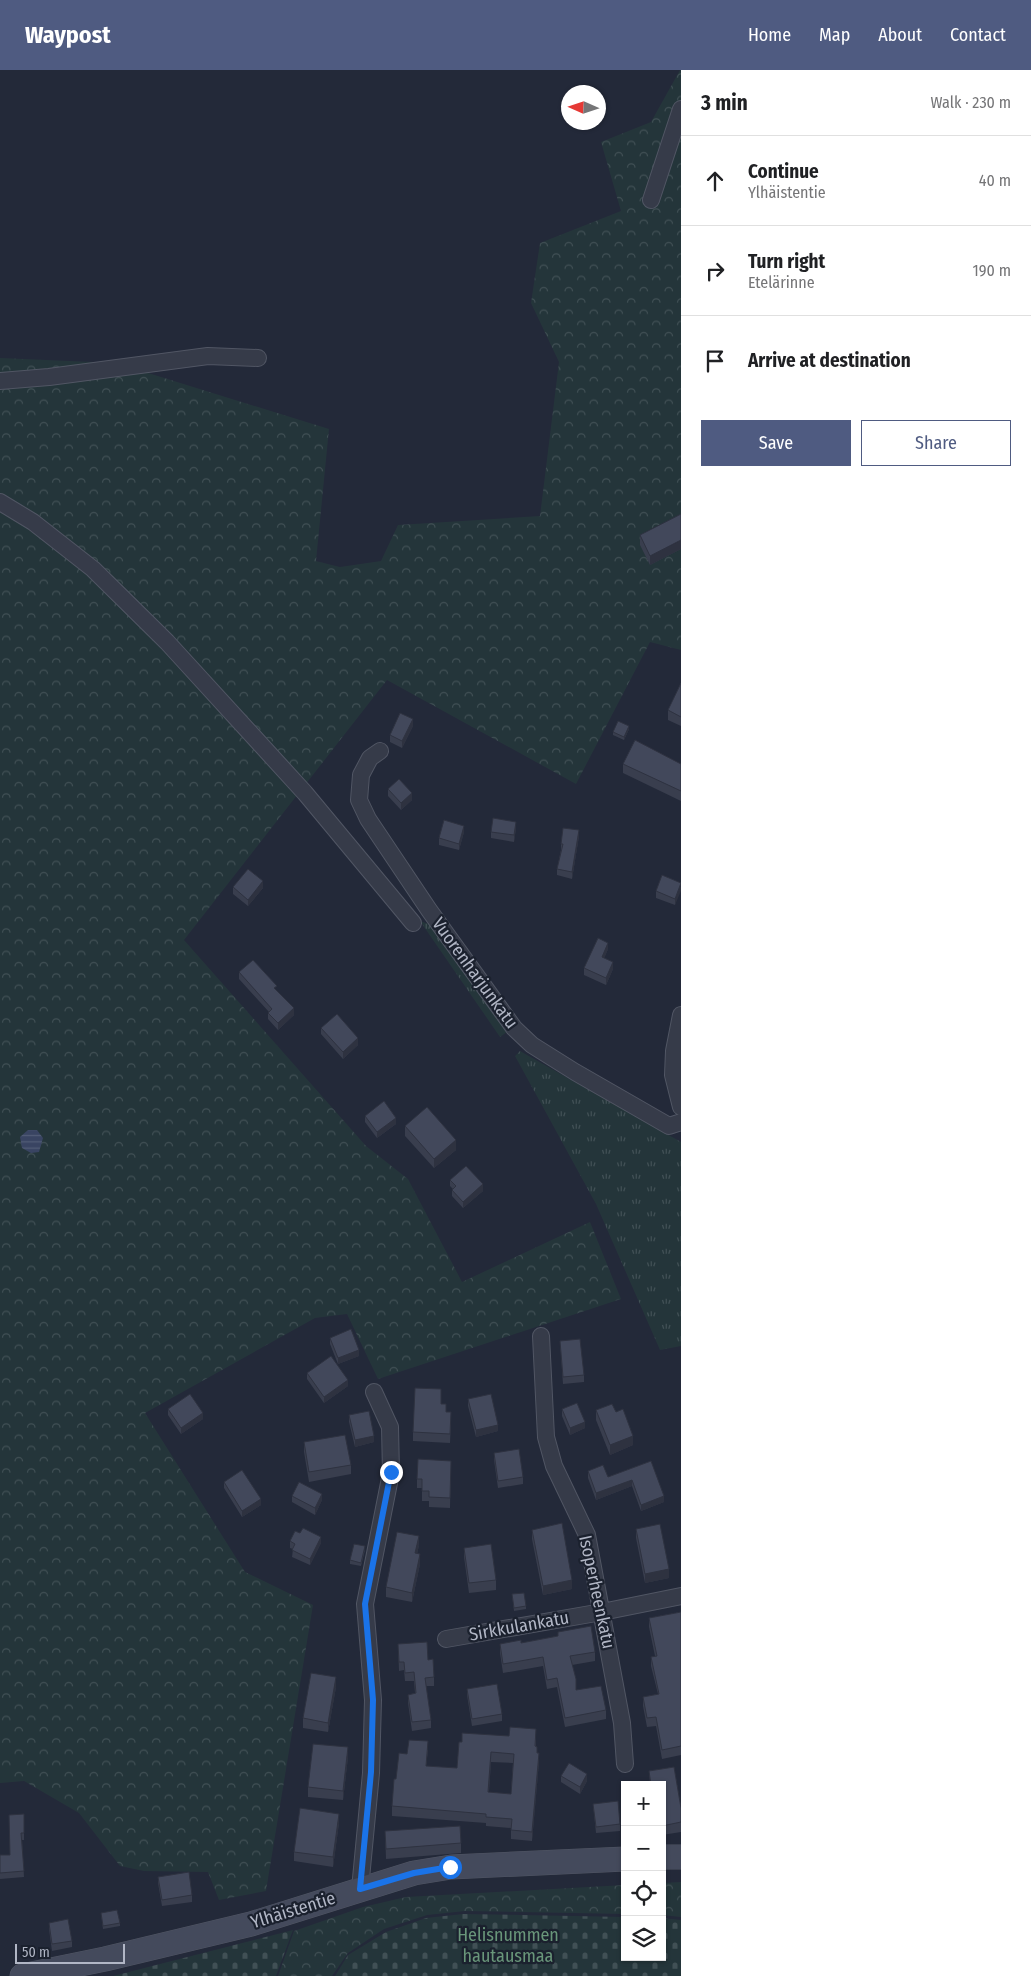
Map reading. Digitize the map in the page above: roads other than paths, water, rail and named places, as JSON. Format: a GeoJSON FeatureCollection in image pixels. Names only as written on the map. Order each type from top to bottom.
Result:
{"type":"FeatureCollection","features":[{"type":"Feature","properties":{"kind":"street"},"geometry":{"type":"LineString","coordinates":[[651,200],[681,109]]}},
{"type":"Feature","properties":{"kind":"street"},"geometry":{"type":"LineString","coordinates":[[0,381],[49,377],[208,356],[258,358]]}},
{"type":"Feature","properties":{"kind":"street"},"geometry":{"type":"LineString","coordinates":[[0,502],[33,522],[93,569],[167,642],[306,793],[413,923]]}},
{"type":"Feature","properties":{"kind":"street","name":"Vuorenharjunkatu"},"geometry":{"type":"LineString","coordinates":[[380,751],[370,758],[361,775],[359,800],[368,819],[429,910],[514,1028],[532,1045],[638,1109],[669,1126],[681,1122]]}},
{"type":"Feature","properties":{"kind":"street"},"geometry":{"type":"LineString","coordinates":[[681,1015],[674,1051],[673,1075],[681,1108]]}},
{"type":"Feature","properties":{"kind":"street","name":"Isoperheenkatu"},"geometry":{"type":"LineString","coordinates":[[541,1336],[546,1436],[554,1466],[588,1535],[622,1723],[625,1764]]}},
{"type":"Feature","properties":{"kind":"street"},"geometry":{"type":"LineString","coordinates":[[360,1889],[371,1772],[373,1700],[365,1604],[391,1472],[390,1427],[374,1392]]}},
{"type":"Feature","properties":{"kind":"street","name":"Sirkkulankatu"},"geometry":{"type":"LineString","coordinates":[[446,1639],[602,1612],[681,1596]]}},
{"type":"Feature","properties":{"kind":"street"},"geometry":{"type":"LineString","coordinates":[[666,1857],[681,1857]]}},
{"type":"Feature","properties":{"kind":"street","name":"Ylhäistentie"},"geometry":{"type":"LineString","coordinates":[[22,1976],[105,1959],[251,1924],[414,1873],[450,1867],[621,1859]]}},
{"type":"Feature","properties":{"kind":"water"},"geometry":{"type":"Polygon","coordinates":[[[28,1130],[37,1130],[43,1138],[39,1152],[31,1153],[22,1148],[20,1137],[28,1130]]]}},
{"type":"Feature","properties":{"kind":"park label","name":"Helisnummen hautausmaa"},"geometry":{"type":"Point","coordinates":[508,1945]}}]}
